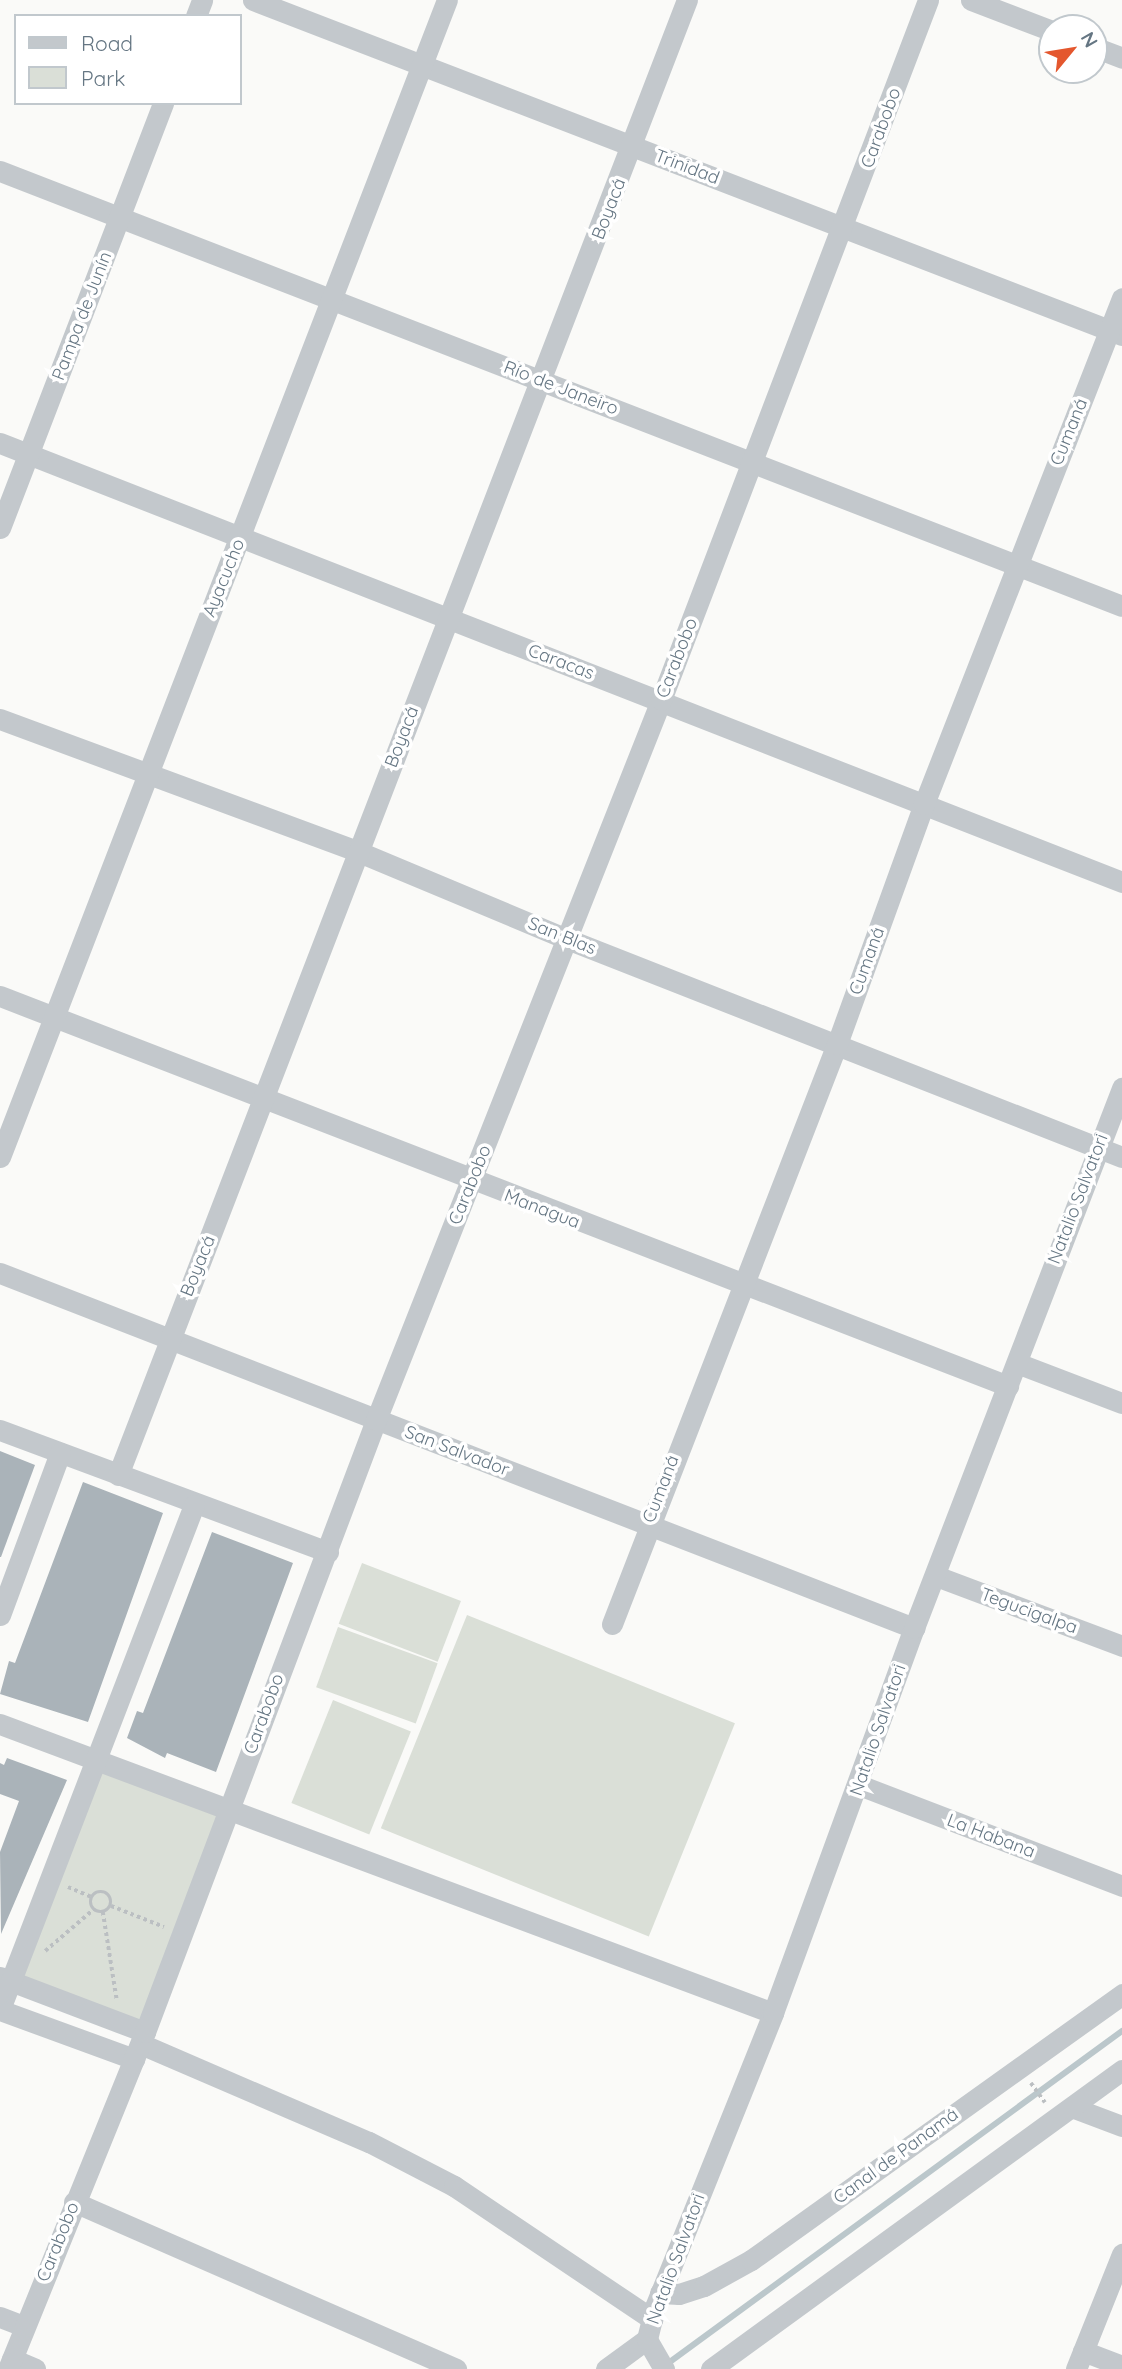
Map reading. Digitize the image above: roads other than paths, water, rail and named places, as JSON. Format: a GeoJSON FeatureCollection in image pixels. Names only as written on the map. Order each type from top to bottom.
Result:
{"type":"FeatureCollection","features":[{"type":"Feature","properties":{"kind":"street","name":"Trinidad"},"geometry":{"type":"LineString","coordinates":[[253,0],[1116,332]]}},
{"type":"Feature","properties":{"kind":"street","name":"Ayacucho"},"geometry":{"type":"LineString","coordinates":[[0,1157],[146,773],[447,0]]}},
{"type":"Feature","properties":{"kind":"street","name":"Boyacá"},"geometry":{"type":"LineString","coordinates":[[118,1475],[168,1340],[265,1100],[446,619],[542,380],[687,0]]}},
{"type":"Feature","properties":{"kind":"street","name":"Carabobo"},"geometry":{"type":"LineString","coordinates":[[10,2364],[23,2326],[140,2045],[179,1933],[328,1552],[376,1420],[661,700],[844,229],[928,0]]}},
{"type":"Feature","properties":{"kind":"street"},"geometry":{"type":"LineString","coordinates":[[971,0],[1038,26]]}},
{"type":"Feature","properties":{"kind":"street","name":"Pampa de Junín"},"geometry":{"type":"LineString","coordinates":[[0,528],[162,105]]}},
{"type":"Feature","properties":{"kind":"street","name":"Río de Janeiro"},"geometry":{"type":"LineString","coordinates":[[0,171],[121,214],[330,300],[542,380],[752,464],[1017,563],[1122,606]]}},
{"type":"Feature","properties":{"kind":"street","name":"Cumaná"},"geometry":{"type":"LineString","coordinates":[[612,1624],[740,1285],[837,1044],[924,804],[1017,563],[1116,332],[1122,298]]}},
{"type":"Feature","properties":{"kind":"street","name":"Caracas"},"geometry":{"type":"LineString","coordinates":[[0,443],[239,539],[661,700],[1122,882]]}},
{"type":"Feature","properties":{"kind":"street","name":"San Blas"},"geometry":{"type":"LineString","coordinates":[[0,719],[359,852],[567,939],[1122,1157]]}},
{"type":"Feature","properties":{"kind":"street","name":"Managua"},"geometry":{"type":"LineString","coordinates":[[0,996],[740,1285],[1008,1386]]}},
{"type":"Feature","properties":{"kind":"street","name":"Natalio Salvatori"},"geometry":{"type":"LineString","coordinates":[[661,2365],[650,2329],[660,2293],[773,2013],[859,1785],[914,1628],[1122,1088]]}},
{"type":"Feature","properties":{"kind":"street","name":"San Salvador"},"geometry":{"type":"LineString","coordinates":[[0,1273],[914,1628]]}},
{"type":"Feature","properties":{"kind":"street"},"geometry":{"type":"LineString","coordinates":[[1017,1363],[1122,1402]]}},
{"type":"Feature","properties":{"kind":"street"},"geometry":{"type":"LineString","coordinates":[[0,1430],[194,1505],[328,1552]]}},
{"type":"Feature","properties":{"kind":"street"},"geometry":{"type":"LineString","coordinates":[[0,1615],[60,1453]]}},
{"type":"Feature","properties":{"kind":"street"},"geometry":{"type":"LineString","coordinates":[[194,1505],[49,1880],[6,1979],[0,2010],[140,2045],[369,2142],[454,2186],[650,2329],[613,2367]]}},
{"type":"Feature","properties":{"kind":"street","name":"Tegucigalpa"},"geometry":{"type":"LineString","coordinates":[[936,1576],[1122,1646]]}},
{"type":"Feature","properties":{"kind":"street"},"geometry":{"type":"LineString","coordinates":[[0,1724],[773,2013]]}},
{"type":"Feature","properties":{"kind":"street","name":"La Habana"},"geometry":{"type":"LineString","coordinates":[[859,1785],[1122,1886]]}},
{"type":"Feature","properties":{"kind":"street"},"geometry":{"type":"LineString","coordinates":[[6,1979],[121,2023],[140,2045]]}},
{"type":"Feature","properties":{"kind":"street","name":"Canal de Panamá"},"geometry":{"type":"LineString","coordinates":[[660,2293],[704,2286],[751,2260],[1122,1994]]}},
{"type":"Feature","properties":{"kind":"street"},"geometry":{"type":"LineString","coordinates":[[711,2369],[1074,2108],[1122,2070]]}},
{"type":"Feature","properties":{"kind":"street"},"geometry":{"type":"LineString","coordinates":[[1074,2108],[1122,2126]]}},
{"type":"Feature","properties":{"kind":"street"},"geometry":{"type":"LineString","coordinates":[[74,2202],[456,2369]]}},
{"type":"Feature","properties":{"kind":"street"},"geometry":{"type":"LineString","coordinates":[[1122,2254],[1079,2360],[1122,2366]]}},
{"type":"Feature","properties":{"kind":"street"},"geometry":{"type":"LineString","coordinates":[[0,2317],[23,2326]]}},
{"type":"Feature","properties":{"kind":"street"},"geometry":{"type":"LineString","coordinates":[[10,2364],[35,2369]]}},
{"type":"Feature","properties":{"kind":"waterway"},"geometry":{"type":"LineString","coordinates":[[667,2364],[1122,2031]]}}]}
